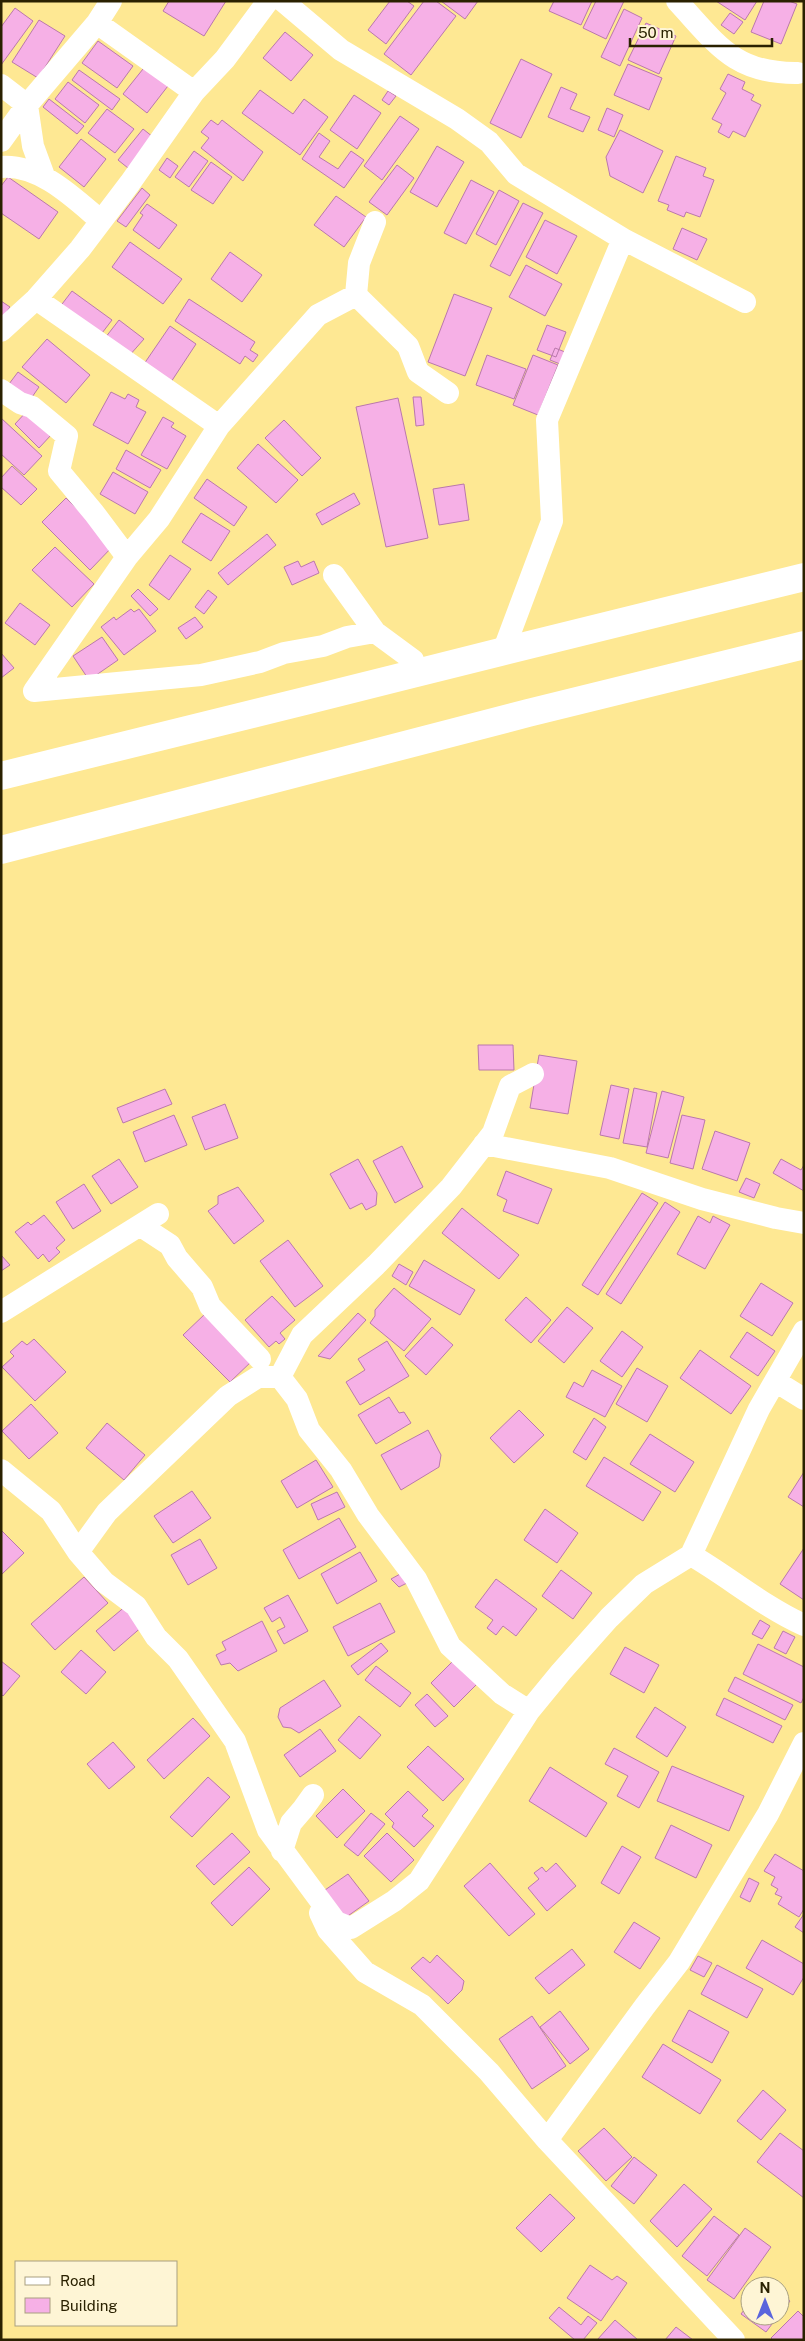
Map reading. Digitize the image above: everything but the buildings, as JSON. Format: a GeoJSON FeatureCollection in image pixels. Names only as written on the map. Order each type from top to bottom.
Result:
{"type":"FeatureCollection","features":[{"type":"Feature","properties":{"kind":"highway"},"geometry":{"type":"LineString","coordinates":[[1,776],[804,577]]}},
{"type":"Feature","properties":{"kind":"highway"},"geometry":{"type":"LineString","coordinates":[[1,850],[528,712],[804,645]]}},
{"type":"Feature","properties":{"kind":"street"},"geometry":{"type":"LineString","coordinates":[[1,141],[26,104],[97,22],[111,1]]}},
{"type":"Feature","properties":{"kind":"street"},"geometry":{"type":"LineString","coordinates":[[1,331],[36,299],[80,249],[194,92],[225,59],[268,1]]}},
{"type":"Feature","properties":{"kind":"street"},"geometry":{"type":"LineString","coordinates":[[283,1],[341,50],[457,119],[489,142],[516,174],[623,239],[745,302]]}},
{"type":"Feature","properties":{"kind":"street"},"geometry":{"type":"LineString","coordinates":[[677,1],[716,45],[749,67],[776,74],[798,73]]}},
{"type":"Feature","properties":{"kind":"street"},"geometry":{"type":"LineString","coordinates":[[97,22],[194,92]]}},
{"type":"Feature","properties":{"kind":"street"},"geometry":{"type":"LineString","coordinates":[[1,85],[26,104],[33,146],[44,176]]}},
{"type":"Feature","properties":{"kind":"street"},"geometry":{"type":"LineString","coordinates":[[1,167],[8,166],[44,176],[101,221]]}},
{"type":"Feature","properties":{"kind":"street"},"geometry":{"type":"LineString","coordinates":[[356,295],[359,264],[374,222]]}},
{"type":"Feature","properties":{"kind":"street"},"geometry":{"type":"LineString","coordinates":[[504,650],[552,521],[547,420],[623,239]]}},
{"type":"Feature","properties":{"kind":"street"},"geometry":{"type":"LineString","coordinates":[[356,295],[408,346],[418,372],[448,393]]}},
{"type":"Feature","properties":{"kind":"street"},"geometry":{"type":"LineString","coordinates":[[356,295],[318,315],[219,426],[159,519],[127,557],[34,691],[200,675],[260,662],[284,653],[323,646],[348,637],[374,632]]}},
{"type":"Feature","properties":{"kind":"street"},"geometry":{"type":"LineString","coordinates":[[36,299],[219,426]]}},
{"type":"Feature","properties":{"kind":"street"},"geometry":{"type":"LineString","coordinates":[[1,390],[20,403],[32,407],[67,436],[59,471],[127,557]]}},
{"type":"Feature","properties":{"kind":"street"},"geometry":{"type":"LineString","coordinates":[[334,575],[374,632],[413,660],[413,675]]}},
{"type":"Feature","properties":{"kind":"street"},"geometry":{"type":"LineString","coordinates":[[280,1377],[302,1335],[376,1265],[451,1188],[493,1133],[510,1086],[533,1074]]}},
{"type":"Feature","properties":{"kind":"street"},"geometry":{"type":"LineString","coordinates":[[484,1144],[610,1168],[702,1200],[804,1223]]}},
{"type":"Feature","properties":{"kind":"street"},"geometry":{"type":"LineString","coordinates":[[1,1312],[149,1220],[170,1245],[177,1258],[202,1287],[210,1306],[260,1359]]}},
{"type":"Feature","properties":{"kind":"street"},"geometry":{"type":"LineString","coordinates":[[1,1470],[51,1511],[78,1552],[104,1582],[136,1606],[156,1638],[178,1659],[234,1741],[268,1830],[308,1888],[336,1922],[351,1928],[394,1901],[419,1881],[529,1711],[609,1618],[644,1584],[691,1555],[759,1410],[804,1331]]}},
{"type":"Feature","properties":{"kind":"street"},"geometry":{"type":"LineString","coordinates":[[78,1552],[107,1512],[228,1396],[258,1377],[280,1377]]}},
{"type":"Feature","properties":{"kind":"street"},"geometry":{"type":"LineString","coordinates":[[280,1377],[297,1399],[309,1430],[341,1470],[368,1515],[416,1579],[450,1646],[502,1694],[529,1711]]}},
{"type":"Feature","properties":{"kind":"street"},"geometry":{"type":"LineString","coordinates":[[775,1381],[804,1399]]}},
{"type":"Feature","properties":{"kind":"street"},"geometry":{"type":"LineString","coordinates":[[691,1555],[723,1573],[790,1619],[804,1625]]}},
{"type":"Feature","properties":{"kind":"street"},"geometry":{"type":"LineString","coordinates":[[547,2140],[645,2006],[680,1962],[758,1831],[804,1743]]}},
{"type":"Feature","properties":{"kind":"street"},"geometry":{"type":"LineString","coordinates":[[282,1851],[291,1823],[303,1809],[312,1794]]}},
{"type":"Feature","properties":{"kind":"street"},"geometry":{"type":"LineString","coordinates":[[308,1888],[328,1930],[365,1972],[422,2004],[489,2072],[547,2140],[734,2340]]}}]}
